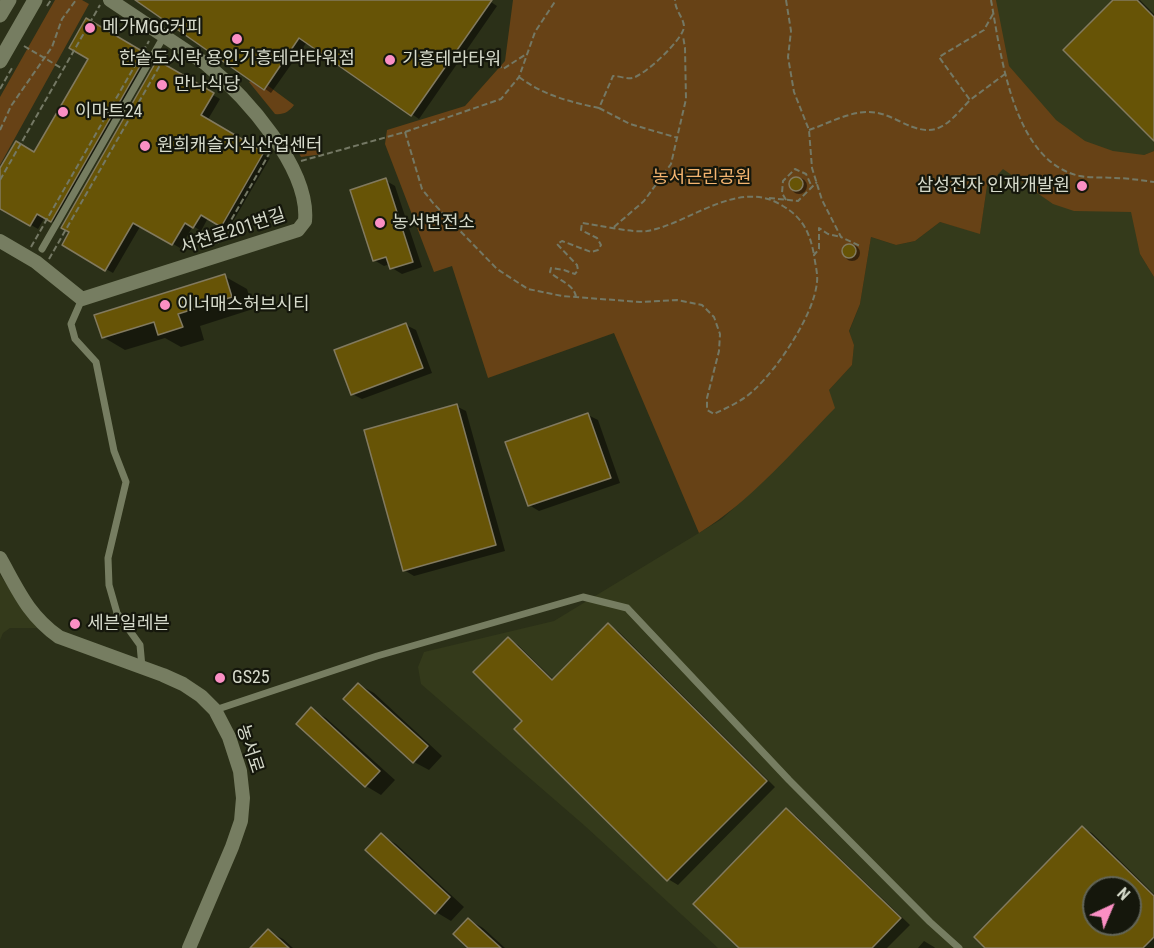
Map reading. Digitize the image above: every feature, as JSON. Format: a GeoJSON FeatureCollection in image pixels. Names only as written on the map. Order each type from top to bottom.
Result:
{"type":"FeatureCollection","features":[{"type":"Feature","properties":{"kind":"street"},"geometry":{"type":"LineString","coordinates":[[0,15],[9,0]]}},
{"type":"Feature","properties":{"kind":"street"},"geometry":{"type":"LineString","coordinates":[[0,61],[35,0]]}},
{"type":"Feature","properties":{"kind":"street","name":"서천로201번길"},"geometry":{"type":"LineString","coordinates":[[82,299],[298,230],[305,221],[305,202],[299,181],[263,124],[220,75],[157,38],[105,3]]}},
{"type":"Feature","properties":{"kind":"street"},"geometry":{"type":"LineString","coordinates":[[0,241],[36,262],[82,299]]}},
{"type":"Feature","properties":{"kind":"street","name":"농서로"},"geometry":{"type":"LineString","coordinates":[[0,558],[28,612],[45,627],[59,636],[183,684],[201,696],[215,710],[229,737],[240,771],[243,798],[241,821],[189,948]]}},
{"type":"Feature","properties":{"kind":"lane"},"geometry":{"type":"LineString","coordinates":[[42,249],[157,38]]}},
{"type":"Feature","properties":{"kind":"lane"},"geometry":{"type":"LineString","coordinates":[[82,299],[71,324],[75,339],[96,362],[114,451],[126,482],[108,558],[109,585],[117,614],[140,645],[142,667]]}},
{"type":"Feature","properties":{"kind":"lane"},"geometry":{"type":"LineString","coordinates":[[215,710],[377,656],[583,597],[627,608],[789,780],[930,922],[959,948]]}},
{"type":"Feature","properties":{"kind":"path"},"geometry":{"type":"LineString","coordinates":[[0,130],[11,106],[52,47],[62,19],[76,0]]}},
{"type":"Feature","properties":{"kind":"path"},"geometry":{"type":"LineString","coordinates":[[299,162],[405,132],[501,99],[519,77],[538,26],[556,0]]}},
{"type":"Feature","properties":{"kind":"path"},"geometry":{"type":"LineString","coordinates":[[614,227],[644,201],[671,164],[678,138],[686,99],[685,48],[684,26],[675,7],[675,0]]}},
{"type":"Feature","properties":{"kind":"path"},"geometry":{"type":"LineString","coordinates":[[786,0],[791,31],[788,57],[794,92],[809,130],[812,168],[822,200],[841,237]]}},
{"type":"Feature","properties":{"kind":"path"},"geometry":{"type":"LineString","coordinates":[[991,0],[1005,75],[1021,124],[1036,147],[1058,167],[1079,176],[1154,182]]}},
{"type":"Feature","properties":{"kind":"path"},"geometry":{"type":"LineString","coordinates":[[0,179],[63,69],[105,3]]}},
{"type":"Feature","properties":{"kind":"path"},"geometry":{"type":"LineString","coordinates":[[970,100],[939,57],[984,30],[993,14]]}},
{"type":"Feature","properties":{"kind":"path"},"geometry":{"type":"LineString","coordinates":[[599,108],[613,76],[632,78],[651,67],[683,34]]}},
{"type":"Feature","properties":{"kind":"path"},"geometry":{"type":"LineString","coordinates":[[30,248],[157,38]]}},
{"type":"Feature","properties":{"kind":"path"},"geometry":{"type":"LineString","coordinates":[[24,46],[63,69]]}},
{"type":"Feature","properties":{"kind":"path"},"geometry":{"type":"LineString","coordinates":[[48,261],[168,51]]}},
{"type":"Feature","properties":{"kind":"path"},"geometry":{"type":"LineString","coordinates":[[497,64],[503,69],[528,53]]}},
{"type":"Feature","properties":{"kind":"path"},"geometry":{"type":"LineString","coordinates":[[809,130],[854,114],[869,112],[888,115],[916,130],[933,130],[951,122],[970,100],[1005,75]]}},
{"type":"Feature","properties":{"kind":"path"},"geometry":{"type":"LineString","coordinates":[[519,77],[536,90],[599,108],[630,124],[678,138]]}},
{"type":"Feature","properties":{"kind":"path"},"geometry":{"type":"LineString","coordinates":[[405,132],[422,189],[497,268],[528,289],[576,297],[640,302],[676,300],[702,305],[714,317],[720,334],[719,351],[707,398],[707,410],[714,414],[756,389],[801,330],[818,281],[811,237],[806,225],[789,209],[766,198]]}},
{"type":"Feature","properties":{"kind":"path"},"geometry":{"type":"LineString","coordinates":[[214,249],[271,152]]}},
{"type":"Feature","properties":{"kind":"path"},"geometry":{"type":"LineString","coordinates":[[786,200],[782,193],[783,181],[795,169],[806,174],[812,187]]}},
{"type":"Feature","properties":{"kind":"path"},"geometry":{"type":"LineString","coordinates":[[576,297],[575,290],[569,284],[557,279],[550,272],[551,268],[575,274],[578,270],[577,265],[557,244],[562,242],[591,252],[598,250],[601,245],[597,238],[581,230],[582,223],[645,231],[736,198],[798,201],[817,182]]}},
{"type":"Feature","properties":{"kind":"path"},"geometry":{"type":"LineString","coordinates":[[814,255],[819,249],[819,228],[828,234],[860,246]]}},
{"type":"Feature","properties":{"kind":"shaded area"},"geometry":{"type":"Polygon","coordinates":[[[996,0],[1154,0],[1154,151],[1144,155],[1140,254],[1154,277],[1154,948],[718,948],[585,826],[421,684],[418,667],[424,652],[554,621],[722,519],[770,475],[829,390],[852,365],[854,345],[849,332],[860,304],[871,237],[896,245],[915,241],[940,222],[980,233],[987,186],[1003,168],[996,0]]]}},
{"type":"Feature","properties":{"kind":"shaded area"},"geometry":{"type":"Polygon","coordinates":[[[0,575],[37,628],[10,628],[3,633],[0,640],[0,575]]]}},
{"type":"Feature","properties":{"kind":"green space"},"geometry":{"type":"Polygon","coordinates":[[[55,0],[82,0],[89,4],[0,165],[0,97],[55,0]]]}},
{"type":"Feature","properties":{"kind":"green space","name":"농서근린공원"},"geometry":{"type":"Polygon","coordinates":[[[513,0],[996,0],[1009,66],[1056,120],[1085,141],[1113,151],[1144,155],[1154,151],[1154,277],[1140,254],[1131,212],[1074,211],[1053,204],[1003,169],[987,186],[980,234],[940,222],[915,241],[896,245],[871,237],[860,304],[849,331],[854,345],[852,365],[829,390],[835,408],[754,491],[699,533],[614,333],[488,378],[452,266],[434,272],[385,144],[387,130],[465,106],[505,61],[513,0]]]}},
{"type":"Feature","properties":{"kind":"green space"},"geometry":{"type":"Polygon","coordinates":[[[251,81],[263,90],[267,85],[294,105],[286,112],[275,114],[249,82],[251,81]]]}},
{"type":"Feature","properties":{"kind":"green space"},"geometry":{"type":"Polygon","coordinates":[[[301,137],[322,154],[301,157],[297,147],[301,137]]]}},
{"type":"Feature","properties":{"kind":"building","name":"기흥테라타워"},"geometry":{"type":"Polygon","coordinates":[[[135,0],[492,0],[411,116],[299,38],[264,90],[135,0]]]}},
{"type":"Feature","properties":{"kind":"building"},"geometry":{"type":"Polygon","coordinates":[[[1113,0],[1137,0],[1154,17],[1154,141],[1063,50],[1113,0]]]}},
{"type":"Feature","properties":{"kind":"building"},"geometry":{"type":"Polygon","coordinates":[[[86,18],[147,54],[51,222],[37,214],[30,226],[0,209],[0,168],[16,141],[34,152],[88,59],[69,48],[86,18]]]}},
{"type":"Feature","properties":{"kind":"building","name":"원희캐슬지식산업센터"},"geometry":{"type":"Polygon","coordinates":[[[157,60],[214,93],[201,115],[264,152],[221,227],[201,215],[193,228],[185,223],[172,245],[133,223],[105,271],[62,245],[69,232],[61,228],[157,60]]]}},
{"type":"Feature","properties":{"kind":"building"},"geometry":{"type":"Polygon","coordinates":[[[793,177],[799,177],[803,184],[799,191],[793,191],[789,187],[789,181],[793,177]]]}},
{"type":"Feature","properties":{"kind":"building","name":"농서변전소"},"geometry":{"type":"Polygon","coordinates":[[[386,178],[413,262],[390,269],[386,257],[373,261],[350,190],[386,178]]]}},
{"type":"Feature","properties":{"kind":"building"},"geometry":{"type":"Polygon","coordinates":[[[846,244],[852,244],[856,251],[852,258],[846,258],[842,254],[842,248],[846,244]]]}},
{"type":"Feature","properties":{"kind":"building","name":"이너매스허브시티"},"geometry":{"type":"Polygon","coordinates":[[[225,274],[232,297],[178,314],[183,327],[158,335],[154,322],[102,338],[94,315],[225,274]]]}},
{"type":"Feature","properties":{"kind":"building"},"geometry":{"type":"Polygon","coordinates":[[[406,323],[423,368],[351,395],[334,350],[406,323]]]}},
{"type":"Feature","properties":{"kind":"building"},"geometry":{"type":"Polygon","coordinates":[[[457,404],[496,545],[403,571],[364,430],[457,404]]]}},
{"type":"Feature","properties":{"kind":"building"},"geometry":{"type":"Polygon","coordinates":[[[588,413],[611,478],[528,506],[505,442],[588,413]]]}},
{"type":"Feature","properties":{"kind":"building"},"geometry":{"type":"Polygon","coordinates":[[[608,623],[767,781],[667,881],[514,729],[522,721],[473,672],[508,637],[552,680],[608,623]]]}},
{"type":"Feature","properties":{"kind":"building"},"geometry":{"type":"Polygon","coordinates":[[[358,683],[428,746],[413,763],[343,699],[358,683]]]}},
{"type":"Feature","properties":{"kind":"building"},"geometry":{"type":"Polygon","coordinates":[[[311,707],[380,771],[365,787],[296,724],[311,707]]]}},
{"type":"Feature","properties":{"kind":"building"},"geometry":{"type":"Polygon","coordinates":[[[786,808],[901,918],[872,948],[739,948],[693,904],[786,808]]]}},
{"type":"Feature","properties":{"kind":"building"},"geometry":{"type":"Polygon","coordinates":[[[1082,826],[1133,876],[1082,876],[1082,936],[1142,936],[1142,884],[1154,896],[1154,937],[1143,948],[985,948],[974,937],[1082,826]]]}},
{"type":"Feature","properties":{"kind":"building"},"geometry":{"type":"Polygon","coordinates":[[[381,833],[450,897],[435,914],[365,850],[381,833]]]}},
{"type":"Feature","properties":{"kind":"building"},"geometry":{"type":"Polygon","coordinates":[[[468,918],[501,948],[468,948],[453,934],[468,918]]]}},
{"type":"Feature","properties":{"kind":"building"},"geometry":{"type":"Polygon","coordinates":[[[268,929],[289,948],[250,948],[268,929]]]}},
{"type":"Feature","properties":{"kind":"place","name":"메가MGC커피"},"geometry":{"type":"Point","coordinates":[90,28]}},
{"type":"Feature","properties":{"kind":"place","name":"한솥도시락 용인기흥테라타워점"},"geometry":{"type":"Point","coordinates":[237,39]}},
{"type":"Feature","properties":{"kind":"place","name":"기흥테라타워"},"geometry":{"type":"Point","coordinates":[390,60]}},
{"type":"Feature","properties":{"kind":"place","name":"만나식당"},"geometry":{"type":"Point","coordinates":[162,85]}},
{"type":"Feature","properties":{"kind":"place","name":"이마트24"},"geometry":{"type":"Point","coordinates":[63,112]}},
{"type":"Feature","properties":{"kind":"place","name":"원희캐슬지식산업센터"},"geometry":{"type":"Point","coordinates":[145,146]}},
{"type":"Feature","properties":{"kind":"place","name":"삼성전자 인재개발원"},"geometry":{"type":"Point","coordinates":[1082,186]}},
{"type":"Feature","properties":{"kind":"place","name":"농서변전소"},"geometry":{"type":"Point","coordinates":[380,223]}},
{"type":"Feature","properties":{"kind":"place","name":"이너매스허브시티"},"geometry":{"type":"Point","coordinates":[165,305]}},
{"type":"Feature","properties":{"kind":"place","name":"세븐일레븐"},"geometry":{"type":"Point","coordinates":[75,624]}},
{"type":"Feature","properties":{"kind":"place","name":"GS25"},"geometry":{"type":"Point","coordinates":[220,678]}}]}
